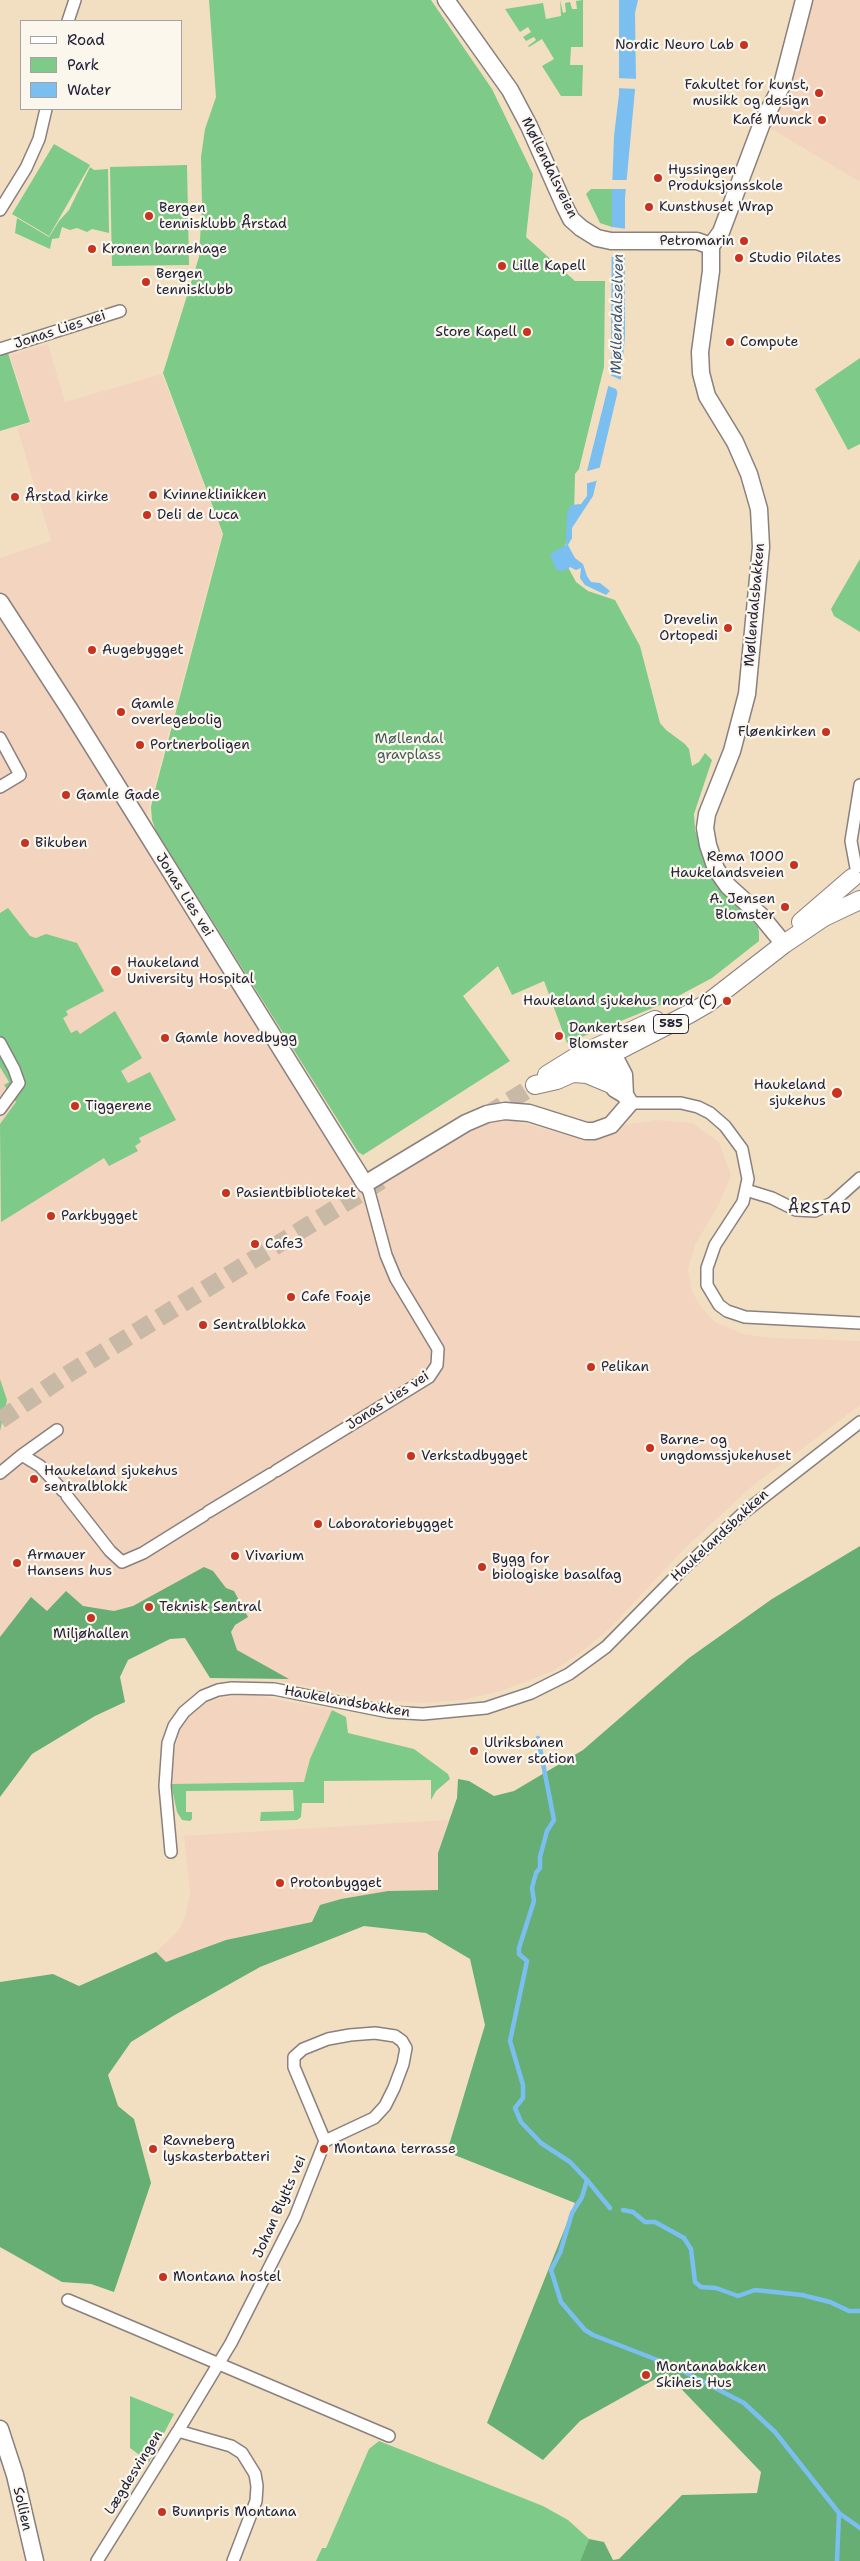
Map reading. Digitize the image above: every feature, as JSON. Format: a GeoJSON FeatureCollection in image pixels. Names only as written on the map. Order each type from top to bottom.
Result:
{"type":"FeatureCollection","features":[{"type":"Feature","properties":{"kind":"main road","name":"585"},"geometry":{"type":"LineString","coordinates":[[784,944],[796,927],[856,870]]}},
{"type":"Feature","properties":{"kind":"main road","name":"585"},"geometry":{"type":"LineString","coordinates":[[604,1054],[557,1068],[535,1085],[557,1080],[574,1073],[604,1054],[708,1003],[784,944],[824,917],[860,900],[852,890],[856,870]]}},
{"type":"Feature","properties":{"kind":"main road"},"geometry":{"type":"LineString","coordinates":[[574,1073],[587,1074],[611,1084]]}},
{"type":"Feature","properties":{"kind":"street"},"geometry":{"type":"LineString","coordinates":[[68,20],[75,0]]}},
{"type":"Feature","properties":{"kind":"street","name":"Møllendalsveien"},"geometry":{"type":"LineString","coordinates":[[446,0],[514,98],[572,219],[592,236],[619,242],[697,242],[711,246]]}},
{"type":"Feature","properties":{"kind":"street"},"geometry":{"type":"LineString","coordinates":[[711,246],[722,232],[762,123],[782,85],[804,0]]}},
{"type":"Feature","properties":{"kind":"street"},"geometry":{"type":"LineString","coordinates":[[0,210],[32,154],[41,132],[46,110]]}},
{"type":"Feature","properties":{"kind":"street","name":"Møllendalsbakken"},"geometry":{"type":"LineString","coordinates":[[711,246],[711,272],[704,312],[700,364],[702,384],[712,407],[742,456],[755,492],[761,538],[760,576],[751,638],[747,694],[732,751],[707,814],[705,828],[709,851],[716,869],[728,886],[761,916],[784,944]]}},
{"type":"Feature","properties":{"kind":"street","name":"Jonas Lies vei"},"geometry":{"type":"LineString","coordinates":[[0,349],[120,311]]}},
{"type":"Feature","properties":{"kind":"street","name":"Jonas Lies vei"},"geometry":{"type":"LineString","coordinates":[[1,605],[70,710],[365,1184],[369,1192],[386,1255],[403,1291],[438,1349],[439,1358],[429,1377],[206,1513],[143,1554],[122,1562],[110,1552],[65,1494],[40,1466],[22,1455]]}},
{"type":"Feature","properties":{"kind":"street"},"geometry":{"type":"LineString","coordinates":[[0,738],[20,775],[0,787]]}},
{"type":"Feature","properties":{"kind":"street"},"geometry":{"type":"LineString","coordinates":[[856,870],[851,841],[857,827],[860,785]]}},
{"type":"Feature","properties":{"kind":"street"},"geometry":{"type":"LineString","coordinates":[[0,1043],[19,1083],[0,1109]]}},
{"type":"Feature","properties":{"kind":"street"},"geometry":{"type":"LineString","coordinates":[[365,1184],[466,1123],[487,1114],[505,1111],[529,1113],[586,1131],[594,1131],[611,1125],[628,1099],[624,1075],[604,1054]]}},
{"type":"Feature","properties":{"kind":"street"},"geometry":{"type":"LineString","coordinates":[[604,1054],[611,1084],[628,1099],[681,1103],[698,1108],[716,1117],[742,1149],[747,1167],[746,1190],[743,1202],[715,1245],[707,1268],[707,1285],[719,1306],[745,1317],[860,1324]]}},
{"type":"Feature","properties":{"kind":"street"},"geometry":{"type":"LineString","coordinates":[[746,1190],[772,1198],[796,1210],[815,1211],[832,1203],[860,1178]]}},
{"type":"Feature","properties":{"kind":"street","name":"Haukelandsbakken"},"geometry":{"type":"LineString","coordinates":[[170,1852],[165,1786],[168,1743],[174,1726],[184,1712],[203,1696],[218,1690],[232,1688],[274,1690],[389,1712],[424,1714],[486,1708],[530,1693],[569,1674],[606,1647],[678,1574],[742,1514],[860,1422]]}},
{"type":"Feature","properties":{"kind":"street"},"geometry":{"type":"LineString","coordinates":[[0,1473],[57,1430]]}},
{"type":"Feature","properties":{"kind":"street"},"geometry":{"type":"LineString","coordinates":[[386,2033],[398,2038],[405,2044],[406,2055],[398,2080],[379,2114],[343,2135],[325,2141],[294,2067],[294,2056],[318,2042],[350,2034],[386,2033]]}},
{"type":"Feature","properties":{"kind":"street","name":"Johan Blytts vei"},"geometry":{"type":"LineString","coordinates":[[178,2431],[220,2365],[295,2217],[325,2141]]}},
{"type":"Feature","properties":{"kind":"street"},"geometry":{"type":"LineString","coordinates":[[68,2300],[389,2436]]}},
{"type":"Feature","properties":{"kind":"street","name":"Sollien"},"geometry":{"type":"LineString","coordinates":[[0,2429],[14,2475],[35,2561]]}},
{"type":"Feature","properties":{"kind":"street","name":"Lægdesvingen"},"geometry":{"type":"LineString","coordinates":[[96,2561],[178,2431],[231,2446],[242,2453],[255,2474],[256,2501],[232,2561]]}},
{"type":"Feature","properties":{"kind":"shaded area","name":"Fakultet for kunst, musikk og design"},"geometry":{"type":"Polygon","coordinates":[[[804,0],[860,0],[860,182],[762,123],[804,0]]]}},
{"type":"Feature","properties":{"kind":"shaded area","name":"Haukeland University Hospital"},"geometry":{"type":"Polygon","coordinates":[[[48,344],[65,402],[162,374],[222,534],[143,828],[367,1186],[486,1114],[592,1141],[623,1125],[656,1120],[692,1123],[719,1142],[731,1175],[719,1204],[695,1245],[688,1269],[691,1289],[700,1306],[715,1322],[743,1334],[772,1338],[860,1341],[860,1405],[751,1487],[684,1549],[610,1628],[581,1652],[553,1671],[501,1691],[462,1700],[422,1703],[372,1699],[251,1675],[199,1606],[0,1680],[0,558],[51,541],[17,427],[31,423],[10,355],[48,344]]]}},
{"type":"Feature","properties":{"kind":"shaded area"},"geometry":{"type":"Polygon","coordinates":[[[249,1694],[332,1710],[310,1759],[304,1783],[173,1784],[173,1759],[181,1724],[196,1710],[212,1700],[249,1694]]]}},
{"type":"Feature","properties":{"kind":"shaded area","name":"Protonbygget"},"geometry":{"type":"Polygon","coordinates":[[[448,1820],[438,1853],[438,1890],[388,1891],[320,1905],[312,1922],[226,1940],[166,1962],[156,1952],[179,1930],[185,1917],[190,1892],[184,1836],[448,1820]]]}},
{"type":"Feature","properties":{"kind":"green space","name":"Møllendal gravplass"},"geometry":{"type":"Polygon","coordinates":[[[209,0],[431,0],[492,89],[533,174],[526,237],[575,281],[605,281],[604,367],[579,469],[575,474],[574,516],[565,546],[569,569],[576,582],[588,591],[615,600],[640,646],[660,723],[689,749],[692,766],[699,762],[705,753],[712,760],[694,814],[695,830],[709,871],[717,884],[758,927],[759,932],[759,941],[712,978],[665,1003],[567,1043],[544,981],[512,995],[498,966],[463,996],[510,1061],[363,1155],[358,1152],[156,831],[152,820],[151,807],[154,794],[223,534],[163,373],[199,257],[202,205],[201,157],[205,129],[216,97],[209,0]]]}},
{"type":"Feature","properties":{"kind":"green space"},"geometry":{"type":"Polygon","coordinates":[[[560,0],[563,13],[566,12],[565,3],[570,2],[572,9],[577,9],[576,1],[583,0],[583,47],[571,47],[570,65],[583,65],[582,96],[561,96],[542,66],[554,59],[542,39],[529,47],[536,40],[534,37],[526,41],[523,37],[531,32],[528,27],[520,32],[505,9],[543,3],[546,19],[561,16],[560,0]]]}},
{"type":"Feature","properties":{"kind":"green space"},"geometry":{"type":"Polygon","coordinates":[[[54,144],[90,165],[49,236],[12,214],[54,144]]]}},
{"type":"Feature","properties":{"kind":"green space","name":"Bergen tennisklubb Årstad"},"geometry":{"type":"Polygon","coordinates":[[[187,165],[189,265],[112,266],[110,167],[187,165]]]}},
{"type":"Feature","properties":{"kind":"green space"},"geometry":{"type":"Polygon","coordinates":[[[90,167],[94,170],[108,169],[109,233],[92,229],[87,232],[77,228],[70,230],[62,227],[59,238],[52,239],[50,249],[15,233],[17,218],[49,237],[69,210],[90,167]]]}},
{"type":"Feature","properties":{"kind":"green space"},"geometry":{"type":"Polygon","coordinates":[[[591,189],[612,189],[612,227],[600,223],[586,194],[591,189]]]}},
{"type":"Feature","properties":{"kind":"green space"},"geometry":{"type":"Polygon","coordinates":[[[8,353],[30,422],[0,431],[0,356],[8,353]]]}},
{"type":"Feature","properties":{"kind":"green space"},"geometry":{"type":"Polygon","coordinates":[[[860,358],[860,444],[848,450],[815,389],[860,358]]]}},
{"type":"Feature","properties":{"kind":"green space"},"geometry":{"type":"Polygon","coordinates":[[[860,559],[860,632],[834,616],[831,609],[860,559]]]}},
{"type":"Feature","properties":{"kind":"green space"},"geometry":{"type":"Polygon","coordinates":[[[8,908],[30,936],[36,938],[46,934],[77,943],[104,991],[66,1011],[68,1015],[63,1018],[71,1033],[77,1030],[80,1034],[115,1011],[142,1058],[121,1071],[128,1083],[150,1072],[176,1120],[139,1138],[141,1142],[135,1146],[138,1151],[109,1166],[104,1158],[1,1222],[0,1124],[16,1102],[4,1085],[9,1082],[0,1067],[0,913],[8,908]]]}},
{"type":"Feature","properties":{"kind":"green space"},"geometry":{"type":"Polygon","coordinates":[[[0,1379],[7,1400],[0,1431],[0,1379]]]}},
{"type":"Feature","properties":{"kind":"green space"},"geometry":{"type":"Polygon","coordinates":[[[860,1546],[860,2561],[580,2561],[589,2539],[604,2542],[613,2560],[619,2559],[682,2495],[757,2493],[761,2472],[666,2373],[580,2421],[543,2460],[487,2423],[575,2203],[447,2152],[485,2025],[470,1959],[426,1933],[364,1926],[260,1967],[131,2042],[108,2075],[118,2106],[134,2119],[151,2183],[114,2292],[91,2284],[62,2282],[0,2247],[0,1982],[53,1974],[79,1986],[156,1952],[166,1962],[226,1940],[312,1922],[320,1905],[341,1899],[388,1891],[438,1890],[438,1853],[457,1798],[458,1779],[469,1781],[494,1796],[514,1791],[583,1750],[689,1658],[772,1599],[860,1546]]]}},
{"type":"Feature","properties":{"kind":"green space"},"geometry":{"type":"Polygon","coordinates":[[[204,1567],[213,1571],[226,1588],[234,1591],[248,1617],[235,1625],[231,1632],[237,1650],[289,1679],[210,1678],[185,1638],[170,1639],[128,1660],[120,1677],[125,1702],[95,1716],[32,1754],[0,1797],[0,1637],[31,1597],[47,1611],[66,1591],[83,1606],[114,1611],[133,1606],[204,1567]]]}},
{"type":"Feature","properties":{"kind":"green space"},"geometry":{"type":"Polygon","coordinates":[[[332,1710],[346,1717],[348,1733],[414,1749],[448,1774],[450,1779],[436,1791],[431,1800],[431,1780],[324,1781],[324,1803],[302,1803],[301,1817],[297,1820],[260,1821],[261,1812],[294,1811],[293,1790],[186,1791],[186,1812],[192,1812],[192,1819],[190,1821],[182,1820],[177,1812],[171,1784],[304,1782],[310,1759],[332,1710]]]}},
{"type":"Feature","properties":{"kind":"green space"},"geometry":{"type":"Polygon","coordinates":[[[130,2396],[174,2414],[149,2462],[130,2448],[130,2396]]]}},
{"type":"Feature","properties":{"kind":"green space"},"geometry":{"type":"Polygon","coordinates":[[[379,2441],[543,2506],[568,2520],[589,2539],[580,2561],[316,2561],[322,2548],[326,2548],[369,2449],[379,2441]]]}},
{"type":"Feature","properties":{"kind":"water","name":"Møllendalselven"},"geometry":{"type":"Polygon","coordinates":[[[619,0],[638,0],[635,13],[636,79],[625,198],[625,336],[621,378],[593,496],[572,528],[572,538],[568,545],[575,558],[583,564],[591,582],[600,583],[610,591],[606,595],[585,585],[580,578],[581,568],[576,570],[570,567],[559,571],[556,569],[550,554],[566,545],[567,513],[571,505],[581,504],[587,496],[587,471],[611,375],[612,190],[614,136],[619,94],[619,0]]]}},
{"type":"Feature","properties":{"kind":"pier"},"geometry":{"type":"Polygon","coordinates":[[[616,78],[638,79],[637,89],[616,88],[616,78]]]}},
{"type":"Feature","properties":{"kind":"pier"},"geometry":{"type":"Polygon","coordinates":[[[611,180],[629,180],[628,189],[610,189],[611,180]]]}},
{"type":"Feature","properties":{"kind":"pier"},"geometry":{"type":"Polygon","coordinates":[[[612,227],[627,229],[627,256],[611,257],[612,227]]]}},
{"type":"Feature","properties":{"kind":"pier"},"geometry":{"type":"Polygon","coordinates":[[[610,375],[623,381],[619,396],[616,389],[606,385],[610,375]]]}},
{"type":"Feature","properties":{"kind":"pier"},"geometry":{"type":"Polygon","coordinates":[[[602,467],[599,480],[585,484],[584,472],[602,467]]]}},
{"type":"Feature","properties":{"kind":"waterway"},"geometry":{"type":"LineString","coordinates":[[538,1738],[554,1820],[547,1831],[540,1857],[540,1868],[536,1873],[532,1888],[534,1901],[519,1948],[519,1954],[527,1961],[510,2041],[523,2085],[523,2098],[515,2108],[521,2122],[541,2143],[570,2162],[587,2180],[582,2197],[572,2213],[560,2253],[551,2270],[561,2302],[585,2330],[593,2335],[673,2366],[744,2403],[775,2432],[839,2513],[860,2528]]}},
{"type":"Feature","properties":{"kind":"waterway"},"geometry":{"type":"LineString","coordinates":[[587,2180],[610,2208]]}},
{"type":"Feature","properties":{"kind":"waterway"},"geometry":{"type":"LineString","coordinates":[[623,2210],[633,2212],[645,2222],[655,2222],[684,2238],[691,2249],[695,2282],[701,2287],[716,2288],[738,2296],[755,2290],[802,2295],[830,2302],[849,2311],[860,2311]]}},
{"type":"Feature","properties":{"kind":"waterway"},"geometry":{"type":"LineString","coordinates":[[837,2561],[839,2513]]}},
{"type":"Feature","properties":{"kind":"tunnel"},"geometry":{"type":"LineString","coordinates":[[487,1115],[535,1085]]}},
{"type":"Feature","properties":{"kind":"tunnel"},"geometry":{"type":"LineString","coordinates":[[0,1420],[65,1376],[382,1180]]}},
{"type":"Feature","properties":{"kind":"place","name":"Nordic Neuro Lab"},"geometry":{"type":"Point","coordinates":[744,45]}},
{"type":"Feature","properties":{"kind":"place","name":"Fakultet for kunst, musikk og design"},"geometry":{"type":"Point","coordinates":[819,93]}},
{"type":"Feature","properties":{"kind":"place","name":"Kafé Munck"},"geometry":{"type":"Point","coordinates":[822,120]}},
{"type":"Feature","properties":{"kind":"place","name":"Hyssingen Produksjonsskole"},"geometry":{"type":"Point","coordinates":[658,178]}},
{"type":"Feature","properties":{"kind":"place","name":"Kunsthuset Wrap"},"geometry":{"type":"Point","coordinates":[649,207]}},
{"type":"Feature","properties":{"kind":"place","name":"Bergen tennisklubb Årstad"},"geometry":{"type":"Point","coordinates":[149,216]}},
{"type":"Feature","properties":{"kind":"place","name":"Petromarin"},"geometry":{"type":"Point","coordinates":[744,241]}},
{"type":"Feature","properties":{"kind":"place","name":"Kronen barnehage"},"geometry":{"type":"Point","coordinates":[92,249]}},
{"type":"Feature","properties":{"kind":"place","name":"Studio Pilates"},"geometry":{"type":"Point","coordinates":[739,258]}},
{"type":"Feature","properties":{"kind":"place","name":"Lille Kapell"},"geometry":{"type":"Point","coordinates":[502,266]}},
{"type":"Feature","properties":{"kind":"place","name":"Bergen tennisklubb"},"geometry":{"type":"Point","coordinates":[146,282]}},
{"type":"Feature","properties":{"kind":"place","name":"Store Kapell"},"geometry":{"type":"Point","coordinates":[527,332]}},
{"type":"Feature","properties":{"kind":"place","name":"Compute"},"geometry":{"type":"Point","coordinates":[730,342]}},
{"type":"Feature","properties":{"kind":"place","name":"Kvinneklinikken"},"geometry":{"type":"Point","coordinates":[153,495]}},
{"type":"Feature","properties":{"kind":"place","name":"Årstad kirke"},"geometry":{"type":"Point","coordinates":[15,497]}},
{"type":"Feature","properties":{"kind":"place","name":"Deli de Luca"},"geometry":{"type":"Point","coordinates":[147,515]}},
{"type":"Feature","properties":{"kind":"place","name":"Drevelin Ortopedi"},"geometry":{"type":"Point","coordinates":[728,628]}},
{"type":"Feature","properties":{"kind":"place","name":"Augebygget"},"geometry":{"type":"Point","coordinates":[92,650]}},
{"type":"Feature","properties":{"kind":"place","name":"Gamle overlegebolig"},"geometry":{"type":"Point","coordinates":[121,712]}},
{"type":"Feature","properties":{"kind":"place","name":"Fløenkirken"},"geometry":{"type":"Point","coordinates":[826,732]}},
{"type":"Feature","properties":{"kind":"place","name":"Portnerboligen"},"geometry":{"type":"Point","coordinates":[140,745]}},
{"type":"Feature","properties":{"kind":"place","name":"Gamle Gade"},"geometry":{"type":"Point","coordinates":[66,795]}},
{"type":"Feature","properties":{"kind":"place","name":"Bikuben"},"geometry":{"type":"Point","coordinates":[25,843]}},
{"type":"Feature","properties":{"kind":"place","name":"Rema 1000 Haukelandsveien"},"geometry":{"type":"Point","coordinates":[794,865]}},
{"type":"Feature","properties":{"kind":"place","name":"A. Jensen Blomster"},"geometry":{"type":"Point","coordinates":[785,907]}},
{"type":"Feature","properties":{"kind":"place","name":"Haukeland University Hospital"},"geometry":{"type":"Point","coordinates":[116,971]}},
{"type":"Feature","properties":{"kind":"place","name":"Haukeland sjukehus nord (C)"},"geometry":{"type":"Point","coordinates":[727,1001]}},
{"type":"Feature","properties":{"kind":"place","name":"Dankertsen Blomster"},"geometry":{"type":"Point","coordinates":[559,1036]}},
{"type":"Feature","properties":{"kind":"place","name":"Gamle hovedbygg"},"geometry":{"type":"Point","coordinates":[165,1038]}},
{"type":"Feature","properties":{"kind":"place","name":"Haukeland sjukehus"},"geometry":{"type":"Point","coordinates":[837,1093]}},
{"type":"Feature","properties":{"kind":"place","name":"Tiggerene"},"geometry":{"type":"Point","coordinates":[75,1106]}},
{"type":"Feature","properties":{"kind":"place","name":"Pasientbiblioteket"},"geometry":{"type":"Point","coordinates":[226,1193]}},
{"type":"Feature","properties":{"kind":"place","name":"Parkbygget"},"geometry":{"type":"Point","coordinates":[51,1216]}},
{"type":"Feature","properties":{"kind":"place","name":"Cafe3"},"geometry":{"type":"Point","coordinates":[255,1244]}},
{"type":"Feature","properties":{"kind":"place","name":"Cafe Foaje"},"geometry":{"type":"Point","coordinates":[291,1297]}},
{"type":"Feature","properties":{"kind":"place","name":"Sentralblokka"},"geometry":{"type":"Point","coordinates":[203,1325]}},
{"type":"Feature","properties":{"kind":"place","name":"Pelikan"},"geometry":{"type":"Point","coordinates":[591,1367]}},
{"type":"Feature","properties":{"kind":"place","name":"Barne- og ungdomssjukehuset"},"geometry":{"type":"Point","coordinates":[650,1448]}},
{"type":"Feature","properties":{"kind":"place","name":"Verkstadbygget"},"geometry":{"type":"Point","coordinates":[411,1456]}},
{"type":"Feature","properties":{"kind":"place","name":"Haukeland sjukehus sentralblokk"},"geometry":{"type":"Point","coordinates":[34,1479]}},
{"type":"Feature","properties":{"kind":"place","name":"Laboratoriebygget"},"geometry":{"type":"Point","coordinates":[318,1524]}},
{"type":"Feature","properties":{"kind":"place","name":"Vivarium"},"geometry":{"type":"Point","coordinates":[235,1556]}},
{"type":"Feature","properties":{"kind":"place","name":"Armauer Hansens hus"},"geometry":{"type":"Point","coordinates":[17,1563]}},
{"type":"Feature","properties":{"kind":"place","name":"Bygg for biologiske basalfag"},"geometry":{"type":"Point","coordinates":[482,1567]}},
{"type":"Feature","properties":{"kind":"place","name":"Teknisk Sentral"},"geometry":{"type":"Point","coordinates":[149,1607]}},
{"type":"Feature","properties":{"kind":"place","name":"Miljøhallen"},"geometry":{"type":"Point","coordinates":[91,1618]}},
{"type":"Feature","properties":{"kind":"place","name":"Ulriksbanen lower station"},"geometry":{"type":"Point","coordinates":[474,1751]}},
{"type":"Feature","properties":{"kind":"place","name":"Protonbygget"},"geometry":{"type":"Point","coordinates":[280,1883]}},
{"type":"Feature","properties":{"kind":"place","name":"Ravneberg lyskasterbatteri"},"geometry":{"type":"Point","coordinates":[153,2149]}},
{"type":"Feature","properties":{"kind":"place","name":"Montana terrasse"},"geometry":{"type":"Point","coordinates":[324,2149]}},
{"type":"Feature","properties":{"kind":"place","name":"Montana hostel"},"geometry":{"type":"Point","coordinates":[163,2277]}},
{"type":"Feature","properties":{"kind":"place","name":"Montanabakken Skiheis Hus"},"geometry":{"type":"Point","coordinates":[646,2375]}},
{"type":"Feature","properties":{"kind":"place","name":"Bunnpris Montana"},"geometry":{"type":"Point","coordinates":[162,2512]}},
{"type":"Feature","properties":{"kind":"district","name":"ÅRSTAD"},"geometry":{"type":"Point","coordinates":[820,1209]}}]}
